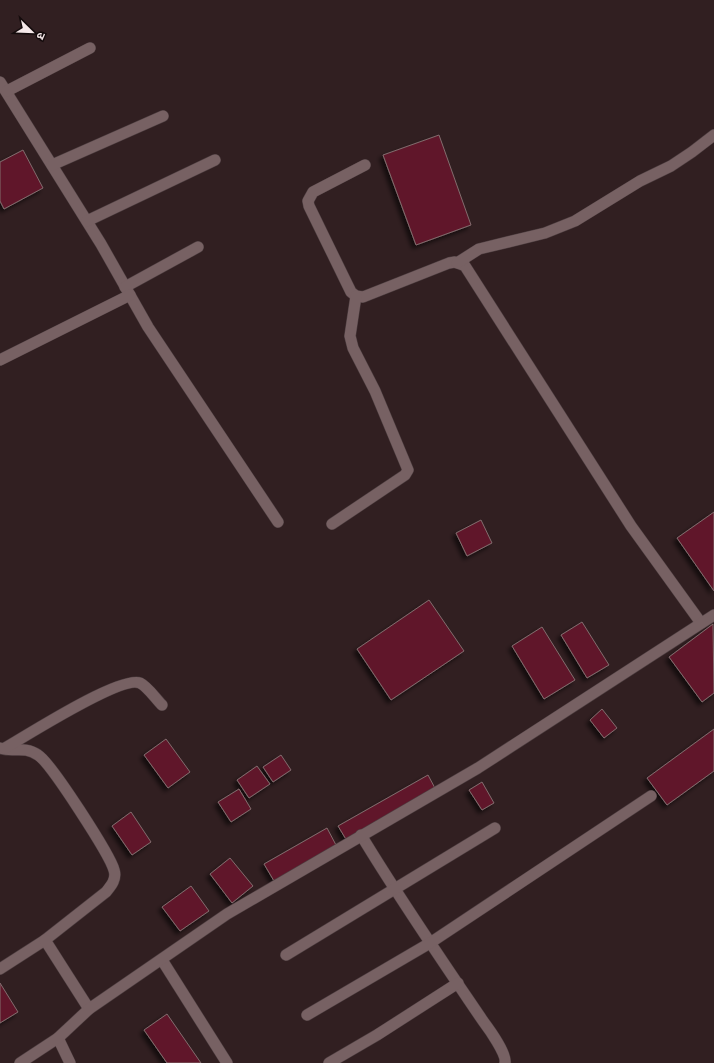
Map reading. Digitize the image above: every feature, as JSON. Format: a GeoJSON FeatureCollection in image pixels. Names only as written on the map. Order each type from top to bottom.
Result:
{"type":"FeatureCollection","features":[{"type":"Feature","properties":{"kind":"street"},"geometry":{"type":"LineString","coordinates":[[7,91],[90,48]]}},
{"type":"Feature","properties":{"kind":"street"},"geometry":{"type":"LineString","coordinates":[[0,82],[87,221],[148,327],[278,522]]}},
{"type":"Feature","properties":{"kind":"street"},"geometry":{"type":"LineString","coordinates":[[52,165],[162,116]]}},
{"type":"Feature","properties":{"kind":"street"},"geometry":{"type":"LineString","coordinates":[[457,263],[479,249],[544,233],[575,221],[640,181],[670,166],[692,152],[714,134]]}},
{"type":"Feature","properties":{"kind":"street"},"geometry":{"type":"LineString","coordinates":[[87,221],[215,160]]}},
{"type":"Feature","properties":{"kind":"street"},"geometry":{"type":"LineString","coordinates":[[365,165],[313,192],[308,201],[310,209],[351,292],[356,296],[364,297],[448,263],[457,263],[469,270],[630,526],[701,623]]}},
{"type":"Feature","properties":{"kind":"street"},"geometry":{"type":"LineString","coordinates":[[0,360],[127,291],[198,247]]}},
{"type":"Feature","properties":{"kind":"street"},"geometry":{"type":"LineString","coordinates":[[332,524],[405,475],[408,470],[375,391],[353,348],[350,336],[356,296]]}},
{"type":"Feature","properties":{"kind":"street"},"geometry":{"type":"LineString","coordinates":[[20,1063],[58,1038],[89,1009],[227,914],[478,768],[714,614]]}},
{"type":"Feature","properties":{"kind":"street"},"geometry":{"type":"LineString","coordinates":[[1,749],[98,694],[128,682],[139,683],[147,688],[162,705]]}},
{"type":"Feature","properties":{"kind":"street"},"geometry":{"type":"LineString","coordinates":[[0,969],[45,940],[106,892],[113,883],[115,871],[85,819],[54,772],[39,755],[24,749],[1,749]]}},
{"type":"Feature","properties":{"kind":"street"},"geometry":{"type":"LineString","coordinates":[[307,1015],[430,943],[651,796]]}},
{"type":"Feature","properties":{"kind":"street"},"geometry":{"type":"LineString","coordinates":[[286,955],[495,828]]}},
{"type":"Feature","properties":{"kind":"street"},"geometry":{"type":"LineString","coordinates":[[361,835],[394,890],[504,1053],[505,1063]]}},
{"type":"Feature","properties":{"kind":"street"},"geometry":{"type":"LineString","coordinates":[[45,940],[89,1009]]}},
{"type":"Feature","properties":{"kind":"street"},"geometry":{"type":"LineString","coordinates":[[162,960],[227,1063]]}},
{"type":"Feature","properties":{"kind":"street"},"geometry":{"type":"LineString","coordinates":[[328,1063],[377,1036],[458,983]]}},
{"type":"Feature","properties":{"kind":"street"},"geometry":{"type":"LineString","coordinates":[[58,1038],[70,1063]]}},
{"type":"Feature","properties":{"kind":"building"},"geometry":{"type":"Polygon","coordinates":[[[439,135],[471,225],[416,245],[383,155],[439,135]]]}},
{"type":"Feature","properties":{"kind":"building"},"geometry":{"type":"Polygon","coordinates":[[[23,150],[43,188],[4,209],[0,201],[0,162],[23,150]]]}},
{"type":"Feature","properties":{"kind":"building"},"geometry":{"type":"Polygon","coordinates":[[[714,512],[714,591],[677,538],[714,512]]]}},
{"type":"Feature","properties":{"kind":"building"},"geometry":{"type":"Polygon","coordinates":[[[481,520],[492,543],[467,556],[456,533],[481,520]]]}},
{"type":"Feature","properties":{"kind":"building"},"geometry":{"type":"Polygon","coordinates":[[[429,600],[464,651],[391,700],[357,649],[429,600]]]}},
{"type":"Feature","properties":{"kind":"building"},"geometry":{"type":"Polygon","coordinates":[[[582,622],[609,665],[587,678],[561,635],[582,622]]]}},
{"type":"Feature","properties":{"kind":"building"},"geometry":{"type":"Polygon","coordinates":[[[713,624],[714,693],[702,702],[669,657],[713,624]]]}},
{"type":"Feature","properties":{"kind":"building"},"geometry":{"type":"Polygon","coordinates":[[[542,627],[575,680],[544,699],[512,646],[542,627]]]}},
{"type":"Feature","properties":{"kind":"building"},"geometry":{"type":"Polygon","coordinates":[[[602,709],[617,728],[604,738],[590,720],[602,709]]]}},
{"type":"Feature","properties":{"kind":"building"},"geometry":{"type":"Polygon","coordinates":[[[714,729],[714,771],[667,805],[647,778],[714,729]]]}},
{"type":"Feature","properties":{"kind":"building"},"geometry":{"type":"Polygon","coordinates":[[[166,739],[190,772],[168,788],[144,755],[166,739]]]}},
{"type":"Feature","properties":{"kind":"building"},"geometry":{"type":"Polygon","coordinates":[[[281,755],[291,770],[273,782],[263,767],[281,755]]]}},
{"type":"Feature","properties":{"kind":"building"},"geometry":{"type":"Polygon","coordinates":[[[257,766],[270,784],[249,798],[237,780],[257,766]]]}},
{"type":"Feature","properties":{"kind":"building"},"geometry":{"type":"Polygon","coordinates":[[[428,775],[436,790],[347,841],[338,826],[428,775]]]}},
{"type":"Feature","properties":{"kind":"building"},"geometry":{"type":"Polygon","coordinates":[[[482,782],[494,803],[482,810],[469,790],[482,782]]]}},
{"type":"Feature","properties":{"kind":"building"},"geometry":{"type":"Polygon","coordinates":[[[239,789],[251,809],[231,822],[218,802],[239,789]]]}},
{"type":"Feature","properties":{"kind":"building"},"geometry":{"type":"Polygon","coordinates":[[[131,812],[151,842],[132,855],[112,826],[131,812]]]}},
{"type":"Feature","properties":{"kind":"building"},"geometry":{"type":"Polygon","coordinates":[[[327,828],[336,845],[274,881],[264,864],[327,828]]]}},
{"type":"Feature","properties":{"kind":"building"},"geometry":{"type":"Polygon","coordinates":[[[230,858],[253,886],[232,903],[210,874],[230,858]]]}},
{"type":"Feature","properties":{"kind":"building"},"geometry":{"type":"Polygon","coordinates":[[[191,886],[209,911],[180,931],[162,907],[191,886]]]}},
{"type":"Feature","properties":{"kind":"building"},"geometry":{"type":"Polygon","coordinates":[[[0,983],[18,1012],[0,1023],[0,983]]]}},
{"type":"Feature","properties":{"kind":"building"},"geometry":{"type":"Polygon","coordinates":[[[167,1014],[201,1063],[167,1063],[144,1030],[167,1014]]]}}]}
